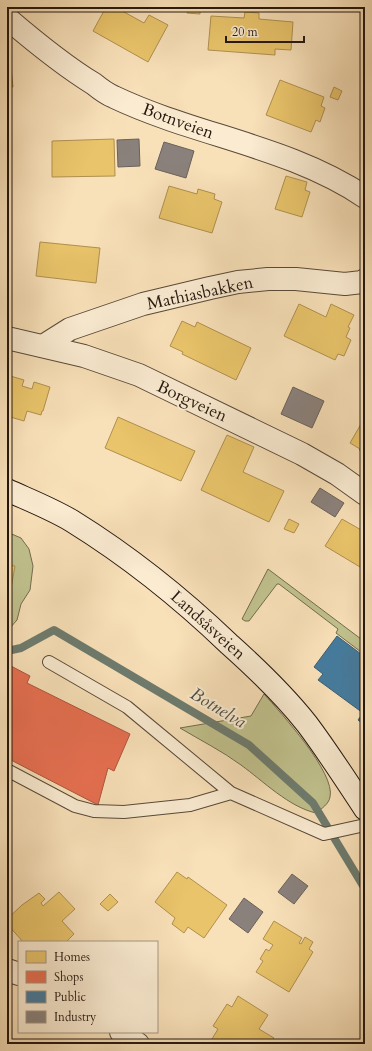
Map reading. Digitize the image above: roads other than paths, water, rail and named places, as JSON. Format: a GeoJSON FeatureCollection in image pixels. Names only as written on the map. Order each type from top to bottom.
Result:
{"type":"FeatureCollection","features":[{"type":"Feature","properties":{"kind":"street","name":"Botnveien"},"geometry":{"type":"LineString","coordinates":[[7,18],[73,72],[113,97],[152,113],[291,159],[344,183],[365,197]]}},
{"type":"Feature","properties":{"kind":"street","name":"Mathiasbakken"},"geometry":{"type":"LineString","coordinates":[[43,346],[70,329],[143,304],[238,282],[268,279],[296,279],[346,284],[362,282],[365,280]]}},
{"type":"Feature","properties":{"kind":"street","name":"Borgveien"},"geometry":{"type":"LineString","coordinates":[[7,338],[84,356],[139,376],[302,454],[337,474],[365,494]]}},
{"type":"Feature","properties":{"kind":"street","name":"Landsåsveien"},"geometry":{"type":"LineString","coordinates":[[7,490],[71,520],[138,566],[171,591],[206,622],[273,686],[306,723],[338,767],[365,809]]}},
{"type":"Feature","properties":{"kind":"street"},"geometry":{"type":"LineString","coordinates":[[7,970],[18,974]]}},
{"type":"Feature","properties":{"kind":"street"},"geometry":{"type":"LineString","coordinates":[[122,1033],[138,1044]]}},
{"type":"Feature","properties":{"kind":"lane"},"geometry":{"type":"LineString","coordinates":[[49,662],[127,707],[231,793],[324,834],[365,825]]}},
{"type":"Feature","properties":{"kind":"lane"},"geometry":{"type":"LineString","coordinates":[[7,770],[75,806],[94,811],[124,812],[190,805],[231,793]]}},
{"type":"Feature","properties":{"kind":"waterway","name":"Botnelva"},"geometry":{"type":"LineString","coordinates":[[7,651],[21,648],[54,630],[249,745],[313,803],[365,889]]}}]}
